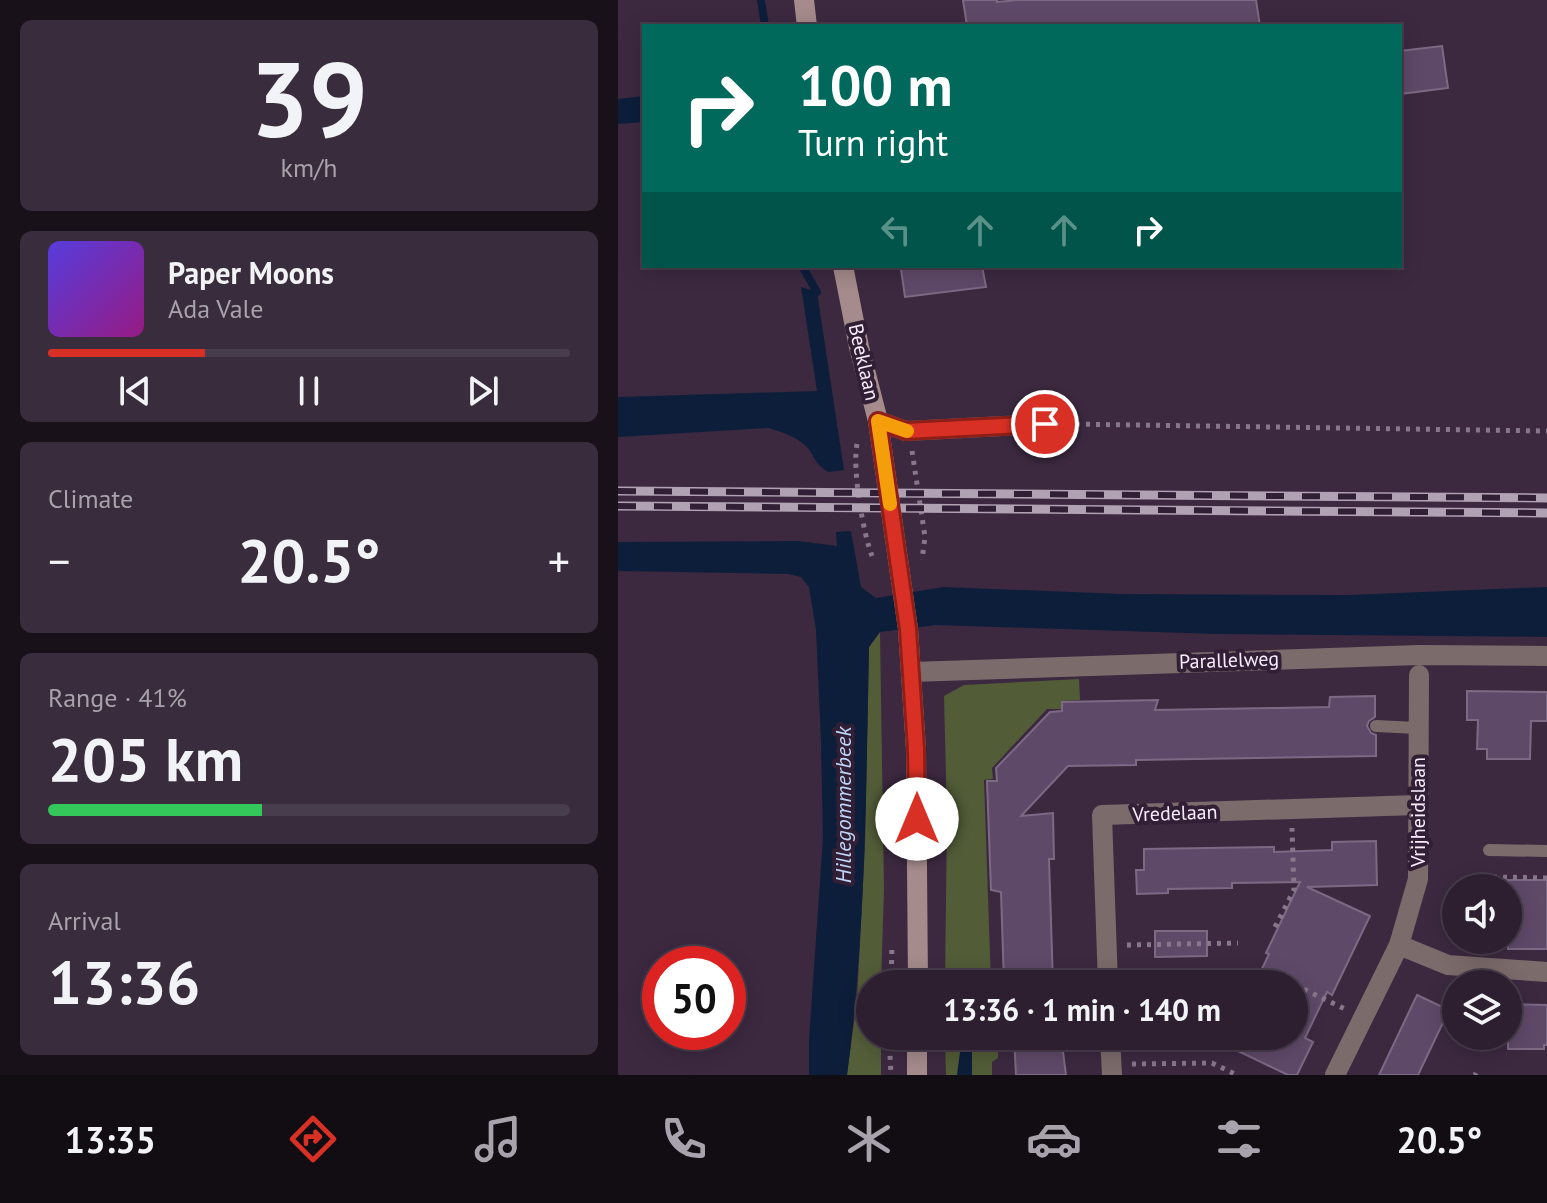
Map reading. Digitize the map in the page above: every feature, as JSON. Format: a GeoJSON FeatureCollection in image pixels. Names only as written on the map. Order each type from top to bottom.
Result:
{"type":"FeatureCollection","features":[{"type":"Feature","properties":{"kind":"main road"},"geometry":{"type":"LineString","coordinates":[[804,0],[807,24]]}},
{"type":"Feature","properties":{"kind":"main road","name":"Beeklaan"},"geometry":{"type":"LineString","coordinates":[[843,268],[878,421],[908,629],[916,749],[918,970]]}},
{"type":"Feature","properties":{"kind":"main road"},"geometry":{"type":"LineString","coordinates":[[917,1050],[917,1075]]}},
{"type":"Feature","properties":{"kind":"street"},"geometry":{"type":"LineString","coordinates":[[878,421],[906,431],[1045,424]]}},
{"type":"Feature","properties":{"kind":"street","name":"Parallelweg"},"geometry":{"type":"LineString","coordinates":[[911,672],[1419,655],[1547,656]]}},
{"type":"Feature","properties":{"kind":"street","name":"Vrijheidslaan"},"geometry":{"type":"LineString","coordinates":[[1335,1075],[1399,945],[1418,879],[1419,675]]}},
{"type":"Feature","properties":{"kind":"street","name":"Vredelaan"},"geometry":{"type":"LineString","coordinates":[[1107,970],[1102,815],[1417,805]]}},
{"type":"Feature","properties":{"kind":"street"},"geometry":{"type":"LineString","coordinates":[[1399,945],[1448,965],[1547,972]]}},
{"type":"Feature","properties":{"kind":"lane"},"geometry":{"type":"LineString","coordinates":[[1376,726],[1417,728]]}},
{"type":"Feature","properties":{"kind":"lane"},"geometry":{"type":"LineString","coordinates":[[1489,850],[1547,851]]}},
{"type":"Feature","properties":{"kind":"path"},"geometry":{"type":"LineString","coordinates":[[1045,424],[1547,431]]}},
{"type":"Feature","properties":{"kind":"path"},"geometry":{"type":"LineString","coordinates":[[1275,927],[1294,890],[1291,809]]}},
{"type":"Feature","properties":{"kind":"path"},"geometry":{"type":"LineString","coordinates":[[1522,878],[1547,878]]}},
{"type":"Feature","properties":{"kind":"path"},"geometry":{"type":"LineString","coordinates":[[1106,945],[1238,943]]}},
{"type":"Feature","properties":{"kind":"path"},"geometry":{"type":"LineString","coordinates":[[1308,991],[1363,1017]]}},
{"type":"Feature","properties":{"kind":"path"},"geometry":{"type":"LineString","coordinates":[[890,1050],[891,1075]]}},
{"type":"Feature","properties":{"kind":"path"},"geometry":{"type":"LineString","coordinates":[[1112,1069],[1212,1063],[1237,1075]]}},
{"type":"Feature","properties":{"kind":"green space"},"geometry":{"type":"Polygon","coordinates":[[[880,632],[884,890],[881,970],[859,970],[865,845],[869,647],[880,632]]]}},
{"type":"Feature","properties":{"kind":"green space"},"geometry":{"type":"Polygon","coordinates":[[[1079,679],[1080,700],[1062,701],[1061,709],[1047,709],[992,768],[993,779],[984,780],[991,970],[945,970],[947,818],[944,696],[964,685],[1079,679]]]}},
{"type":"Feature","properties":{"kind":"green space"},"geometry":{"type":"Polygon","coordinates":[[[856,1008],[856,1050],[881,1050],[881,1075],[847,1075],[856,1008]]]}},
{"type":"Feature","properties":{"kind":"green space"},"geometry":{"type":"Polygon","coordinates":[[[945,1050],[998,1050],[998,1058],[992,1062],[992,1075],[946,1075],[945,1050]]]}},
{"type":"Feature","properties":{"kind":"water"},"geometry":{"type":"Polygon","coordinates":[[[642,96],[642,122],[618,124],[618,99],[642,96]]]}},
{"type":"Feature","properties":{"kind":"water"},"geometry":{"type":"Polygon","coordinates":[[[801,287],[817,292],[844,470],[828,472],[802,443],[768,428],[618,437],[618,397],[817,391],[801,287]]]}},
{"type":"Feature","properties":{"kind":"water","name":"Hillegommerbeek"},"geometry":{"type":"Polygon","coordinates":[[[851,531],[861,587],[876,598],[944,587],[1122,594],[1349,595],[1547,587],[1547,637],[1217,634],[936,625],[880,632],[869,647],[862,915],[847,1075],[809,1075],[823,837],[816,630],[809,587],[801,577],[788,574],[618,571],[618,542],[798,541],[837,546],[836,532],[851,531]]]}},
{"type":"Feature","properties":{"kind":"water"},"geometry":{"type":"Polygon","coordinates":[[[960,1050],[972,1050],[972,1075],[957,1075],[960,1050]]]}},
{"type":"Feature","properties":{"kind":"building"},"geometry":{"type":"Polygon","coordinates":[[[963,0],[1256,0],[1260,24],[967,24],[963,0]]]}},
{"type":"Feature","properties":{"kind":"building"},"geometry":{"type":"Polygon","coordinates":[[[1442,46],[1448,88],[1402,94],[1402,51],[1442,46]]]}},
{"type":"Feature","properties":{"kind":"building"},"geometry":{"type":"Polygon","coordinates":[[[982,268],[986,287],[905,297],[901,269],[982,268]]]}},
{"type":"Feature","properties":{"kind":"building"},"geometry":{"type":"Polygon","coordinates":[[[1467,691],[1547,692],[1547,721],[1531,721],[1530,759],[1487,759],[1487,749],[1477,749],[1478,720],[1467,720],[1467,691]]]}},
{"type":"Feature","properties":{"kind":"building"},"geometry":{"type":"Polygon","coordinates":[[[1375,696],[1375,717],[1367,726],[1376,735],[1376,756],[1136,760],[1136,765],[1068,766],[1021,816],[1053,813],[1054,859],[1049,859],[1053,970],[1004,970],[1001,892],[991,890],[987,781],[997,781],[996,768],[1050,712],[1062,711],[1062,702],[1158,700],[1155,710],[1329,707],[1330,697],[1375,696]]]}},
{"type":"Feature","properties":{"kind":"building"},"geometry":{"type":"Polygon","coordinates":[[[1376,841],[1377,885],[1307,887],[1370,916],[1332,995],[1327,992],[1308,1032],[1308,970],[1261,970],[1269,954],[1266,953],[1300,882],[1232,883],[1232,888],[1168,889],[1168,893],[1137,894],[1136,870],[1144,870],[1144,849],[1274,847],[1274,852],[1332,850],[1332,842],[1376,841]]]}},
{"type":"Feature","properties":{"kind":"building"},"geometry":{"type":"Polygon","coordinates":[[[1522,880],[1547,880],[1547,949],[1522,949],[1522,880]]]}},
{"type":"Feature","properties":{"kind":"building"},"geometry":{"type":"Polygon","coordinates":[[[1155,931],[1207,931],[1207,956],[1155,957],[1155,931]]]}},
{"type":"Feature","properties":{"kind":"building"},"geometry":{"type":"Polygon","coordinates":[[[1417,995],[1442,1007],[1442,1025],[1418,1075],[1379,1075],[1417,995]]]}},
{"type":"Feature","properties":{"kind":"building"},"geometry":{"type":"Polygon","coordinates":[[[1522,1004],[1547,1005],[1547,1045],[1544,1049],[1522,1049],[1522,1004]]]}},
{"type":"Feature","properties":{"kind":"building"},"geometry":{"type":"Polygon","coordinates":[[[1308,1040],[1313,1042],[1297,1075],[1288,1075],[1236,1050],[1308,1050],[1308,1040]]]}},
{"type":"Feature","properties":{"kind":"building"},"geometry":{"type":"Polygon","coordinates":[[[1015,1050],[1063,1050],[1066,1075],[1016,1075],[1015,1050]]]}},
{"type":"Feature","properties":{"kind":"waterway"},"geometry":{"type":"LineString","coordinates":[[761,0],[765,24]]}},
{"type":"Feature","properties":{"kind":"waterway"},"geometry":{"type":"LineString","coordinates":[[803,268],[817,292]]}},
{"type":"Feature","properties":{"kind":"railway"},"geometry":{"type":"LineString","coordinates":[[618,491],[1547,498]]}},
{"type":"Feature","properties":{"kind":"railway"},"geometry":{"type":"LineString","coordinates":[[618,506],[1547,513]]}},
{"type":"Feature","properties":{"kind":"slow traffic"},"geometry":{"type":"LineString","coordinates":[[890,504],[878,421],[907,431]]}},
{"type":"Feature","properties":{"kind":"route"},"geometry":{"type":"LineString","coordinates":[[917,819],[908,629],[878,421],[906,431],[1045,424]]}}]}
